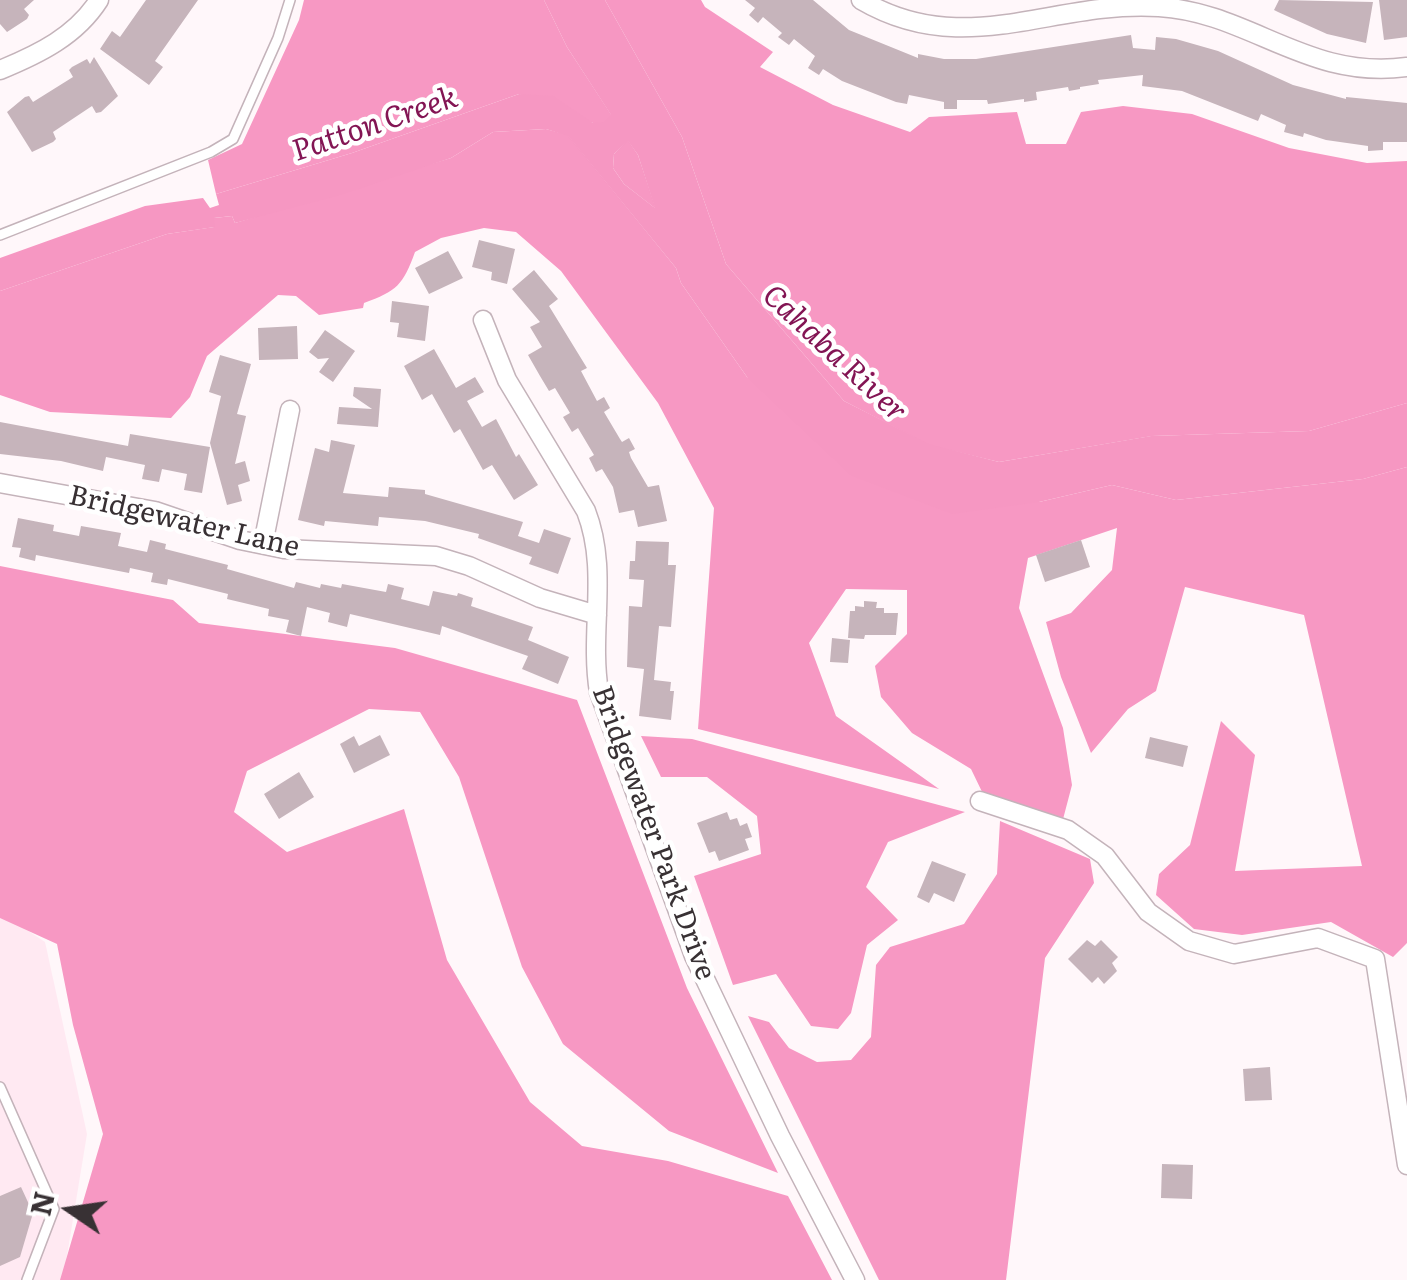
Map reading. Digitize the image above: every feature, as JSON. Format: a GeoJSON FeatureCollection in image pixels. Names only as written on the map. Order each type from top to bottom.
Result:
{"type":"FeatureCollection","features":[{"type":"Feature","properties":{"kind":"street"},"geometry":{"type":"LineString","coordinates":[[0,70],[71,34],[85,22],[99,0]]}},
{"type":"Feature","properties":{"kind":"street"},"geometry":{"type":"LineString","coordinates":[[870,2],[926,26],[964,29],[1122,7],[1162,6],[1214,18],[1334,65],[1362,70],[1407,67]]}},
{"type":"Feature","properties":{"kind":"street","name":"Bridgewater Park Drive"},"geometry":{"type":"LineString","coordinates":[[482,320],[507,380],[586,511],[597,544],[596,676],[604,711],[694,956],[780,1136],[855,1280]]}},
{"type":"Feature","properties":{"kind":"street"},"geometry":{"type":"LineString","coordinates":[[262,544],[290,410]]}},
{"type":"Feature","properties":{"kind":"street","name":"Bridgewater Lane"},"geometry":{"type":"LineString","coordinates":[[0,484],[155,510],[262,544],[317,551],[436,556],[469,566],[540,598],[597,616]]}},
{"type":"Feature","properties":{"kind":"street"},"geometry":{"type":"LineString","coordinates":[[980,801],[1068,830],[1105,856],[1148,912],[1190,941],[1234,954],[1318,938],[1375,959],[1407,1164]]}},
{"type":"Feature","properties":{"kind":"lane"},"geometry":{"type":"LineString","coordinates":[[0,234],[210,152],[233,139],[278,38],[290,0]]}},
{"type":"Feature","properties":{"kind":"lane"},"geometry":{"type":"LineString","coordinates":[[0,1088],[54,1208],[27,1280]]}},
{"type":"Feature","properties":{"kind":"shaded area"},"geometry":{"type":"Polygon","coordinates":[[[304,0],[544,0],[567,47],[612,116],[604,123],[593,123],[519,94],[352,153],[216,194],[208,160],[242,144],[299,20],[304,0]]]}},
{"type":"Feature","properties":{"kind":"shaded area"},"geometry":{"type":"Polygon","coordinates":[[[544,0],[605,0],[682,137],[726,264],[844,401],[929,444],[999,462],[1151,436],[1309,431],[1407,403],[1407,467],[1363,479],[1176,500],[1112,485],[1039,502],[952,514],[852,476],[747,377],[681,283],[676,268],[568,136],[546,129],[493,132],[451,158],[341,195],[235,223],[232,216],[214,218],[215,227],[167,234],[0,291],[0,258],[145,206],[203,198],[210,208],[219,205],[216,194],[352,153],[519,94],[553,96],[593,123],[604,122],[611,115],[567,47],[544,0]],[[628,141],[614,154],[613,168],[624,184],[655,208],[638,155],[628,141]]]}},
{"type":"Feature","properties":{"kind":"shaded area"},"geometry":{"type":"Polygon","coordinates":[[[605,0],[701,0],[705,7],[773,52],[760,67],[833,105],[910,132],[929,117],[1017,112],[1026,144],[1066,144],[1081,112],[1123,106],[1192,114],[1289,148],[1367,163],[1407,161],[1407,403],[1309,431],[1152,436],[999,462],[929,445],[844,401],[726,264],[682,137],[605,0]]]}},
{"type":"Feature","properties":{"kind":"shaded area"},"geometry":{"type":"Polygon","coordinates":[[[546,129],[568,135],[676,268],[681,283],[747,377],[1039,502],[1112,485],[1176,500],[1363,479],[1407,467],[1407,943],[1393,957],[1331,922],[1242,935],[1194,929],[1156,895],[1159,874],[1190,845],[1221,721],[1255,755],[1235,871],[1362,866],[1304,615],[1185,587],[1156,691],[1128,709],[1091,753],[1061,677],[1046,622],[1071,613],[1112,570],[1117,528],[1028,558],[1019,608],[1063,728],[1072,785],[1062,823],[985,798],[971,769],[912,733],[881,697],[875,666],[907,634],[907,590],[846,589],[809,643],[836,716],[939,789],[698,729],[714,508],[658,403],[561,271],[516,232],[484,228],[441,238],[415,252],[397,285],[364,303],[363,308],[319,315],[296,296],[278,295],[207,356],[190,397],[171,418],[50,412],[0,395],[0,291],[167,234],[214,227],[214,218],[232,216],[235,223],[451,158],[493,132],[546,129]]]}},
{"type":"Feature","properties":{"kind":"shaded area"},"geometry":{"type":"Polygon","coordinates":[[[628,140],[638,155],[656,209],[624,184],[613,168],[614,154],[628,140]]]}},
{"type":"Feature","properties":{"kind":"shaded area"},"geometry":{"type":"Polygon","coordinates":[[[0,566],[173,600],[199,623],[395,648],[577,700],[687,988],[778,1173],[669,1131],[563,1044],[522,967],[459,777],[420,712],[369,709],[247,771],[234,812],[287,852],[404,809],[447,960],[530,1102],[582,1146],[668,1161],[788,1196],[832,1280],[60,1280],[103,1134],[73,1025],[57,944],[0,918],[0,566]]]}},
{"type":"Feature","properties":{"kind":"shaded area"},"geometry":{"type":"Polygon","coordinates":[[[641,736],[692,739],[965,812],[888,842],[866,887],[898,920],[867,945],[851,1013],[838,1029],[811,1026],[776,974],[733,985],[694,876],[761,854],[757,816],[707,777],[661,777],[641,736]]]}},
{"type":"Feature","properties":{"kind":"shaded area"},"geometry":{"type":"Polygon","coordinates":[[[1000,821],[1090,859],[1094,883],[1045,958],[1006,1280],[879,1280],[748,1016],[769,1022],[789,1048],[817,1062],[851,1060],[871,1037],[876,965],[890,947],[964,924],[997,874],[1000,821]]]}},
{"type":"Feature","properties":{"kind":"shaded area"},"geometry":{"type":"Polygon","coordinates":[[[0,912],[45,942],[87,1134],[63,1280],[0,1280],[0,912]]]}},
{"type":"Feature","properties":{"kind":"building"},"geometry":{"type":"Polygon","coordinates":[[[0,0],[34,0],[24,9],[29,15],[27,19],[7,32],[0,24],[0,0]]]}},
{"type":"Feature","properties":{"kind":"building"},"geometry":{"type":"Polygon","coordinates":[[[146,0],[198,0],[155,61],[163,67],[149,85],[100,49],[112,31],[120,37],[146,0]]]}},
{"type":"Feature","properties":{"kind":"building"},"geometry":{"type":"Polygon","coordinates":[[[745,0],[813,0],[849,30],[918,58],[918,54],[976,59],[1131,35],[1133,48],[1155,50],[1156,37],[1176,39],[1218,51],[1293,85],[1346,99],[1407,103],[1407,142],[1383,142],[1383,150],[1368,151],[1368,146],[1304,133],[1303,137],[1284,132],[1286,125],[1261,114],[1258,121],[1182,91],[1142,86],[1143,75],[1098,80],[1099,84],[1069,91],[1068,87],[1036,92],[1037,100],[1024,102],[988,104],[987,100],[957,100],[957,109],[944,109],[944,102],[909,95],[907,104],[896,102],[842,81],[823,69],[819,75],[808,68],[815,56],[794,39],[789,45],[778,37],[782,33],[763,17],[758,23],[749,15],[755,8],[745,0]]]}},
{"type":"Feature","properties":{"kind":"building"},"geometry":{"type":"Polygon","coordinates":[[[1279,0],[1373,2],[1366,43],[1327,34],[1278,12],[1274,10],[1279,0]]]}},
{"type":"Feature","properties":{"kind":"building"},"geometry":{"type":"Polygon","coordinates":[[[1379,0],[1407,0],[1407,37],[1384,40],[1379,0]]]}},
{"type":"Feature","properties":{"kind":"building"},"geometry":{"type":"Polygon","coordinates":[[[94,57],[118,96],[101,112],[96,113],[92,106],[53,132],[53,142],[32,152],[7,112],[25,97],[33,102],[73,77],[69,70],[72,67],[87,59],[90,64],[94,57]]]}},
{"type":"Feature","properties":{"kind":"building"},"geometry":{"type":"Polygon","coordinates":[[[479,240],[515,249],[507,284],[491,280],[492,272],[472,267],[479,240]]]}},
{"type":"Feature","properties":{"kind":"building"},"geometry":{"type":"Polygon","coordinates":[[[448,251],[463,278],[429,294],[415,268],[448,251]]]}},
{"type":"Feature","properties":{"kind":"building"},"geometry":{"type":"Polygon","coordinates":[[[534,270],[558,299],[549,306],[587,368],[581,371],[597,401],[604,397],[610,408],[604,412],[622,442],[629,438],[635,449],[629,452],[631,458],[648,487],[659,485],[667,521],[638,527],[634,510],[619,513],[613,487],[602,469],[596,472],[589,458],[594,455],[578,428],[572,432],[563,417],[570,413],[555,388],[549,391],[528,355],[542,347],[530,327],[540,322],[512,289],[534,270]]]}},
{"type":"Feature","properties":{"kind":"building"},"geometry":{"type":"Polygon","coordinates":[[[392,301],[429,306],[425,341],[397,337],[399,323],[390,322],[392,301]]]}},
{"type":"Feature","properties":{"kind":"building"},"geometry":{"type":"Polygon","coordinates":[[[297,326],[298,359],[259,360],[258,328],[297,326]]]}},
{"type":"Feature","properties":{"kind":"building"},"geometry":{"type":"Polygon","coordinates":[[[325,330],[355,351],[333,382],[319,372],[329,358],[318,359],[309,352],[325,330]]]}},
{"type":"Feature","properties":{"kind":"building"},"geometry":{"type":"Polygon","coordinates":[[[434,349],[456,388],[475,377],[484,392],[467,401],[482,427],[496,419],[516,457],[519,454],[538,485],[514,500],[492,465],[483,470],[460,429],[454,433],[432,394],[422,400],[404,366],[434,349]]]}},
{"type":"Feature","properties":{"kind":"building"},"geometry":{"type":"Polygon","coordinates":[[[220,355],[251,364],[237,414],[246,416],[235,464],[245,461],[250,481],[238,485],[242,501],[227,505],[210,443],[221,396],[209,392],[220,355]]]}},
{"type":"Feature","properties":{"kind":"building"},"geometry":{"type":"Polygon","coordinates":[[[354,387],[381,389],[378,427],[337,424],[339,407],[372,409],[353,396],[354,387]]]}},
{"type":"Feature","properties":{"kind":"building"},"geometry":{"type":"Polygon","coordinates":[[[0,422],[128,446],[130,434],[210,447],[202,493],[184,490],[187,474],[162,469],[159,482],[142,479],[145,465],[106,457],[103,471],[61,461],[0,454],[0,422]]]}},
{"type":"Feature","properties":{"kind":"building"},"geometry":{"type":"Polygon","coordinates":[[[331,440],[355,445],[343,493],[388,497],[389,487],[425,490],[425,494],[523,522],[518,536],[539,543],[544,529],[571,538],[558,574],[529,564],[532,557],[478,538],[479,534],[425,521],[379,517],[378,526],[325,521],[324,526],[298,520],[315,448],[329,452],[331,440]]]}},
{"type":"Feature","properties":{"kind":"building"},"geometry":{"type":"Polygon","coordinates":[[[18,518],[54,525],[53,531],[79,536],[81,526],[121,533],[118,546],[147,552],[150,540],[166,544],[165,549],[294,588],[296,582],[320,588],[321,584],[341,588],[342,584],[386,592],[388,584],[404,588],[401,599],[429,606],[433,591],[457,596],[458,593],[473,598],[471,606],[533,627],[528,640],[569,657],[558,684],[522,669],[528,656],[442,626],[440,635],[350,614],[347,627],[328,622],[330,613],[307,607],[301,636],[286,632],[289,620],[268,616],[269,609],[227,599],[228,594],[168,579],[167,585],[151,582],[153,573],[130,568],[129,573],[36,555],[35,561],[19,557],[21,548],[12,547],[18,518]]]}},
{"type":"Feature","properties":{"kind":"building"},"geometry":{"type":"Polygon","coordinates":[[[1081,540],[1090,567],[1045,582],[1036,555],[1081,540]]]}},
{"type":"Feature","properties":{"kind":"building"},"geometry":{"type":"Polygon","coordinates":[[[636,541],[669,542],[668,565],[676,565],[671,627],[659,626],[654,680],[671,682],[671,720],[639,716],[644,669],[627,667],[629,606],[642,607],[644,580],[629,579],[636,541]]]}},
{"type":"Feature","properties":{"kind":"building"},"geometry":{"type":"Polygon","coordinates":[[[864,601],[877,602],[876,608],[884,608],[884,613],[898,613],[896,635],[848,638],[850,611],[855,611],[855,606],[864,607],[864,601]]]}},
{"type":"Feature","properties":{"kind":"building"},"geometry":{"type":"Polygon","coordinates":[[[832,638],[850,640],[848,663],[830,662],[832,638]]]}},
{"type":"Feature","properties":{"kind":"building"},"geometry":{"type":"Polygon","coordinates":[[[380,735],[390,755],[354,773],[340,744],[354,736],[359,746],[380,735]]]}},
{"type":"Feature","properties":{"kind":"building"},"geometry":{"type":"Polygon","coordinates":[[[1150,737],[1188,746],[1183,767],[1145,758],[1150,737]]]}},
{"type":"Feature","properties":{"kind":"building"},"geometry":{"type":"Polygon","coordinates":[[[299,772],[314,797],[279,819],[264,794],[299,772]]]}},
{"type":"Feature","properties":{"kind":"building"},"geometry":{"type":"Polygon","coordinates":[[[727,812],[730,820],[737,818],[740,826],[747,823],[752,837],[745,839],[749,850],[719,861],[715,851],[709,853],[697,823],[727,812]]]}},
{"type":"Feature","properties":{"kind":"building"},"geometry":{"type":"Polygon","coordinates":[[[932,861],[966,874],[954,902],[934,893],[929,903],[917,897],[932,861]]]}},
{"type":"Feature","properties":{"kind":"building"},"geometry":{"type":"Polygon","coordinates":[[[1087,940],[1095,946],[1101,940],[1118,957],[1112,963],[1117,971],[1104,984],[1098,977],[1092,983],[1068,959],[1087,940]]]}},
{"type":"Feature","properties":{"kind":"building"},"geometry":{"type":"Polygon","coordinates":[[[1270,1067],[1272,1100],[1245,1101],[1243,1069],[1270,1067]]]}},
{"type":"Feature","properties":{"kind":"building"},"geometry":{"type":"Polygon","coordinates":[[[1162,1164],[1193,1165],[1192,1199],[1161,1198],[1162,1164]]]}},
{"type":"Feature","properties":{"kind":"building"},"geometry":{"type":"Polygon","coordinates":[[[21,1187],[33,1213],[20,1257],[0,1266],[0,1196],[21,1187]]]}},
{"type":"Feature","properties":{"kind":"water label","name":"Patton Creek"},"geometry":{"type":"Point","coordinates":[375,125]}},
{"type":"Feature","properties":{"kind":"water label","name":"Cahaba River"},"geometry":{"type":"Point","coordinates":[834,354]}}]}
